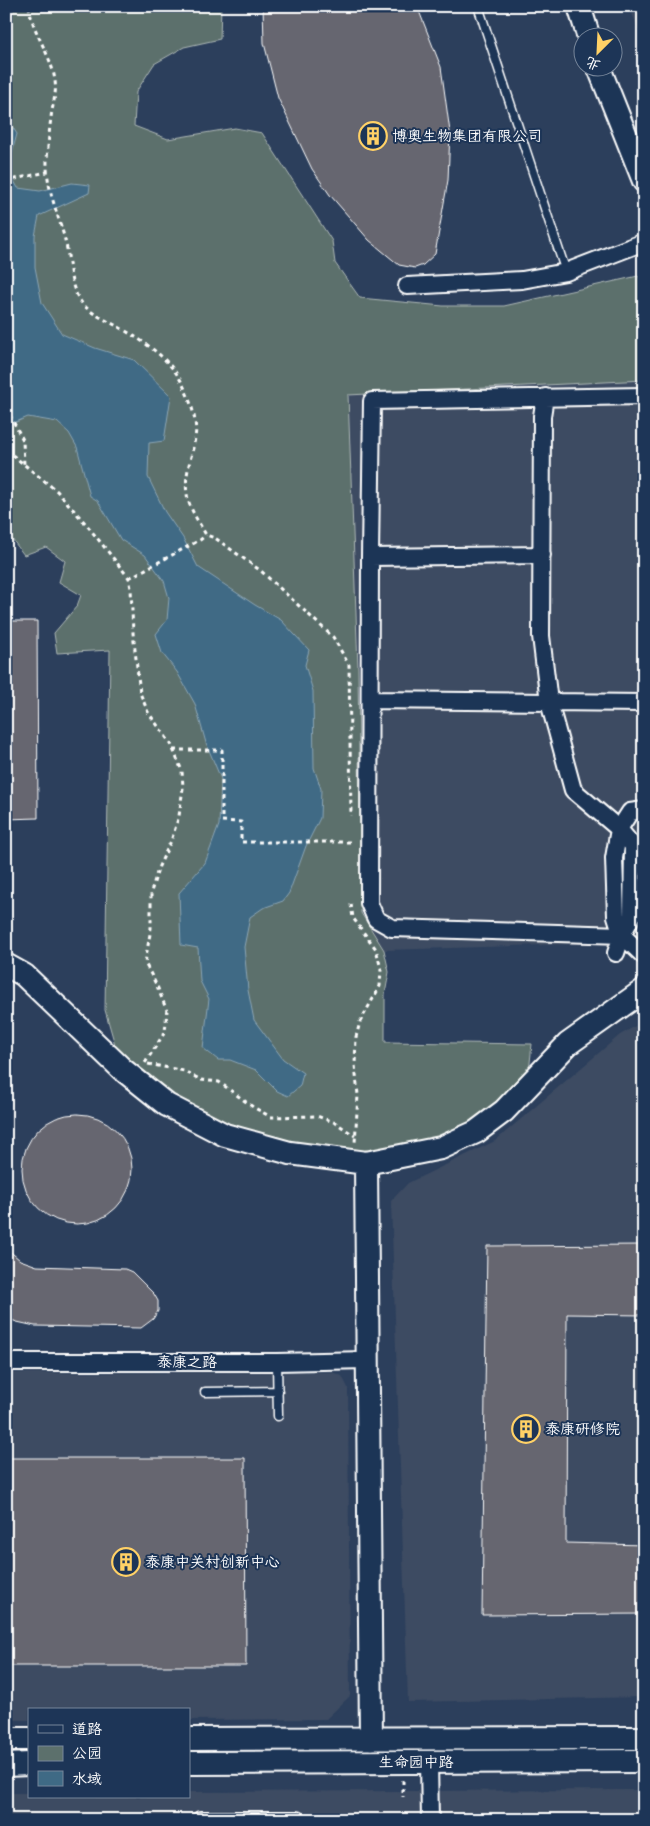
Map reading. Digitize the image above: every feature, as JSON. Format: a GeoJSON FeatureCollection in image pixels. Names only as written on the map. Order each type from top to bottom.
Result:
{"type":"FeatureCollection","features":[{"type":"Feature","properties":{"kind":"street"},"geometry":{"type":"LineString","coordinates":[[579,6],[586,28]]}},
{"type":"Feature","properties":{"kind":"street"},"geometry":{"type":"LineString","coordinates":[[603,78],[644,181]]}},
{"type":"Feature","properties":{"kind":"street"},"geometry":{"type":"LineString","coordinates":[[407,286],[522,280],[566,272],[644,242]]}},
{"type":"Feature","properties":{"kind":"street"},"geometry":{"type":"LineString","coordinates":[[644,396],[372,401],[369,903],[376,919],[392,928],[622,934],[644,956]]}},
{"type":"Feature","properties":{"kind":"street"},"geometry":{"type":"LineString","coordinates":[[545,398],[542,416],[542,636],[549,702],[573,790],[619,830],[633,846],[632,916],[622,934],[616,953]]}},
{"type":"Feature","properties":{"kind":"street"},"geometry":{"type":"LineString","coordinates":[[370,557],[542,556]]}},
{"type":"Feature","properties":{"kind":"street"},"geometry":{"type":"LineString","coordinates":[[370,700],[644,702]]}},
{"type":"Feature","properties":{"kind":"street"},"geometry":{"type":"LineString","coordinates":[[619,830],[630,812],[644,810]]}},
{"type":"Feature","properties":{"kind":"street"},"geometry":{"type":"LineString","coordinates":[[6,966],[24,976],[122,1069],[140,1071],[167,1104],[225,1135],[290,1153],[358,1162],[441,1148],[476,1132],[504,1110],[568,1044],[644,990]]}},
{"type":"Feature","properties":{"kind":"street"},"geometry":{"type":"LineString","coordinates":[[358,1162],[367,1360],[371,1739]]}},
{"type":"Feature","properties":{"kind":"street","name":"泰康之路"},"geometry":{"type":"LineString","coordinates":[[6,1362],[277,1362],[367,1360]]}},
{"type":"Feature","properties":{"kind":"street","name":"生命园中路"},"geometry":{"type":"LineString","coordinates":[[190,1739],[644,1738]]}},
{"type":"Feature","properties":{"kind":"street"},"geometry":{"type":"LineString","coordinates":[[6,1739],[28,1739]]}},
{"type":"Feature","properties":{"kind":"street","name":"生命园中路"},"geometry":{"type":"LineString","coordinates":[[190,1763],[644,1761]]}},
{"type":"Feature","properties":{"kind":"street"},"geometry":{"type":"LineString","coordinates":[[429,1762],[430,1820]]}},
{"type":"Feature","properties":{"kind":"street"},"geometry":{"type":"LineString","coordinates":[[6,1765],[28,1764]]}},
{"type":"Feature","properties":{"kind":"street"},"geometry":{"type":"LineString","coordinates":[[200,1820],[298,1820]]}},
{"type":"Feature","properties":{"kind":"lane"},"geometry":{"type":"LineString","coordinates":[[478,6],[566,272]]}},
{"type":"Feature","properties":{"kind":"lane"},"geometry":{"type":"LineString","coordinates":[[277,1362],[278,1416]]}},
{"type":"Feature","properties":{"kind":"lane"},"geometry":{"type":"LineString","coordinates":[[205,1392],[278,1391]]}},
{"type":"Feature","properties":{"kind":"path"},"geometry":{"type":"LineString","coordinates":[[29,6],[32,24],[50,63],[55,80],[55,94],[50,119],[48,180],[67,248],[73,284],[79,300],[92,313],[138,338],[156,351],[171,366],[184,387],[195,422],[196,437],[186,479],[187,495],[206,535],[215,538],[261,571],[328,632],[342,650],[349,664],[348,716],[351,818]]}},
{"type":"Feature","properties":{"kind":"path"},"geometry":{"type":"LineString","coordinates":[[6,181],[48,172]]}},
{"type":"Feature","properties":{"kind":"path"},"geometry":{"type":"LineString","coordinates":[[6,408],[23,440],[24,465]]}},
{"type":"Feature","properties":{"kind":"path"},"geometry":{"type":"LineString","coordinates":[[6,450],[57,491],[129,578],[140,693],[148,712],[173,750],[182,771],[183,788],[179,816],[151,892],[151,928],[145,963],[167,1011],[166,1032],[140,1071]]}},
{"type":"Feature","properties":{"kind":"path"},"geometry":{"type":"LineString","coordinates":[[129,578],[206,535]]}},
{"type":"Feature","properties":{"kind":"path"},"geometry":{"type":"LineString","coordinates":[[173,750],[222,750],[222,821],[241,822],[241,842],[352,842]]}},
{"type":"Feature","properties":{"kind":"path"},"geometry":{"type":"LineString","coordinates":[[352,836],[353,851]]}},
{"type":"Feature","properties":{"kind":"path"},"geometry":{"type":"LineString","coordinates":[[352,895],[353,918],[376,949],[381,969],[380,986],[360,1022],[356,1037],[355,1065],[358,1095],[356,1137],[358,1162]]}},
{"type":"Feature","properties":{"kind":"path"},"geometry":{"type":"LineString","coordinates":[[140,1071],[184,1071],[201,1080],[219,1082],[253,1107],[271,1117],[317,1116],[336,1123],[356,1137]]}},
{"type":"Feature","properties":{"kind":"shaded area"},"geometry":{"type":"Polygon","coordinates":[[[629,6],[644,6],[644,43],[629,6]]]}},
{"type":"Feature","properties":{"kind":"shaded area"},"geometry":{"type":"Polygon","coordinates":[[[644,380],[644,942],[384,950],[361,913],[358,669],[348,394],[644,380]]]}},
{"type":"Feature","properties":{"kind":"shaded area","name":"泰康研修院"},"geometry":{"type":"Polygon","coordinates":[[[644,1021],[644,1697],[408,1702],[391,1201],[408,1183],[495,1141],[620,1035],[644,1021]]]}},
{"type":"Feature","properties":{"kind":"shaded area","name":"泰康中关村创新中心"},"geometry":{"type":"Polygon","coordinates":[[[332,1372],[342,1376],[348,1388],[350,1696],[326,1719],[190,1720],[190,1708],[28,1708],[28,1720],[6,1720],[6,1373],[332,1372]]]}},
{"type":"Feature","properties":{"kind":"shaded area"},"geometry":{"type":"Polygon","coordinates":[[[644,1790],[644,1820],[6,1820],[6,1793],[28,1793],[28,1798],[190,1798],[190,1792],[644,1790]]]}},
{"type":"Feature","properties":{"kind":"green space"},"geometry":{"type":"Polygon","coordinates":[[[6,6],[221,6],[220,39],[184,47],[154,64],[136,92],[134,126],[168,139],[235,128],[262,133],[332,241],[335,263],[360,298],[443,306],[504,306],[638,276],[644,283],[644,380],[348,395],[358,669],[361,913],[384,950],[389,972],[385,994],[385,1042],[532,1044],[529,1072],[476,1132],[366,1163],[225,1135],[122,1069],[105,1010],[110,650],[57,653],[54,633],[77,606],[81,595],[59,582],[65,561],[46,547],[24,555],[6,531],[8,503],[6,503],[6,6]]]}},
{"type":"Feature","properties":{"kind":"water"},"geometry":{"type":"Polygon","coordinates":[[[6,117],[17,134],[9,172],[18,188],[40,191],[72,183],[90,185],[89,193],[39,216],[35,236],[35,267],[42,303],[62,334],[95,348],[134,360],[171,396],[164,441],[149,443],[148,477],[165,512],[183,538],[198,567],[281,620],[309,650],[305,665],[313,691],[314,768],[321,789],[320,818],[306,846],[289,893],[283,901],[263,908],[250,917],[244,947],[248,990],[254,1020],[283,1059],[303,1073],[300,1086],[288,1096],[277,1091],[256,1070],[230,1060],[218,1060],[203,1048],[209,999],[200,981],[198,948],[181,945],[179,893],[205,863],[219,825],[221,779],[206,743],[195,704],[177,672],[162,653],[156,634],[167,620],[169,598],[164,581],[145,555],[121,540],[98,501],[90,496],[77,447],[69,433],[57,422],[28,417],[11,424],[6,414],[6,117]]]}},
{"type":"Feature","properties":{"kind":"building","name":"博奥生物集团有限公司"},"geometry":{"type":"Polygon","coordinates":[[[263,6],[417,6],[441,67],[450,132],[448,180],[435,254],[423,265],[415,268],[399,265],[369,240],[330,195],[312,169],[278,98],[264,43],[263,6]]]}},
{"type":"Feature","properties":{"kind":"building"},"geometry":{"type":"Polygon","coordinates":[[[6,621],[37,621],[38,818],[6,819],[6,621]]]}},
{"type":"Feature","properties":{"kind":"building"},"geometry":{"type":"Polygon","coordinates":[[[77,1114],[98,1118],[116,1130],[128,1148],[132,1169],[128,1190],[116,1208],[98,1220],[77,1224],[56,1220],[38,1208],[26,1190],[22,1169],[26,1148],[38,1130],[56,1118],[77,1114]]]}},
{"type":"Feature","properties":{"kind":"building","name":"泰康研修院"},"geometry":{"type":"Polygon","coordinates":[[[644,1245],[644,1315],[567,1314],[566,1543],[644,1545],[644,1614],[482,1615],[487,1246],[644,1245]]]}},
{"type":"Feature","properties":{"kind":"building"},"geometry":{"type":"Polygon","coordinates":[[[6,1248],[20,1260],[37,1266],[125,1269],[132,1272],[154,1294],[158,1301],[158,1311],[153,1319],[141,1328],[35,1326],[6,1318],[6,1248]]]}},
{"type":"Feature","properties":{"kind":"building","name":"泰康中关村创新中心"},"geometry":{"type":"Polygon","coordinates":[[[6,1458],[245,1458],[246,1666],[6,1666],[6,1458]]]}},
{"type":"Feature","properties":{"kind":"place","name":"博奥生物集团有限公司"},"geometry":{"type":"Point","coordinates":[373,136]}},
{"type":"Feature","properties":{"kind":"place","name":"泰康研修院"},"geometry":{"type":"Point","coordinates":[526,1429]}},
{"type":"Feature","properties":{"kind":"place","name":"泰康中关村创新中心"},"geometry":{"type":"Point","coordinates":[126,1562]}}]}
